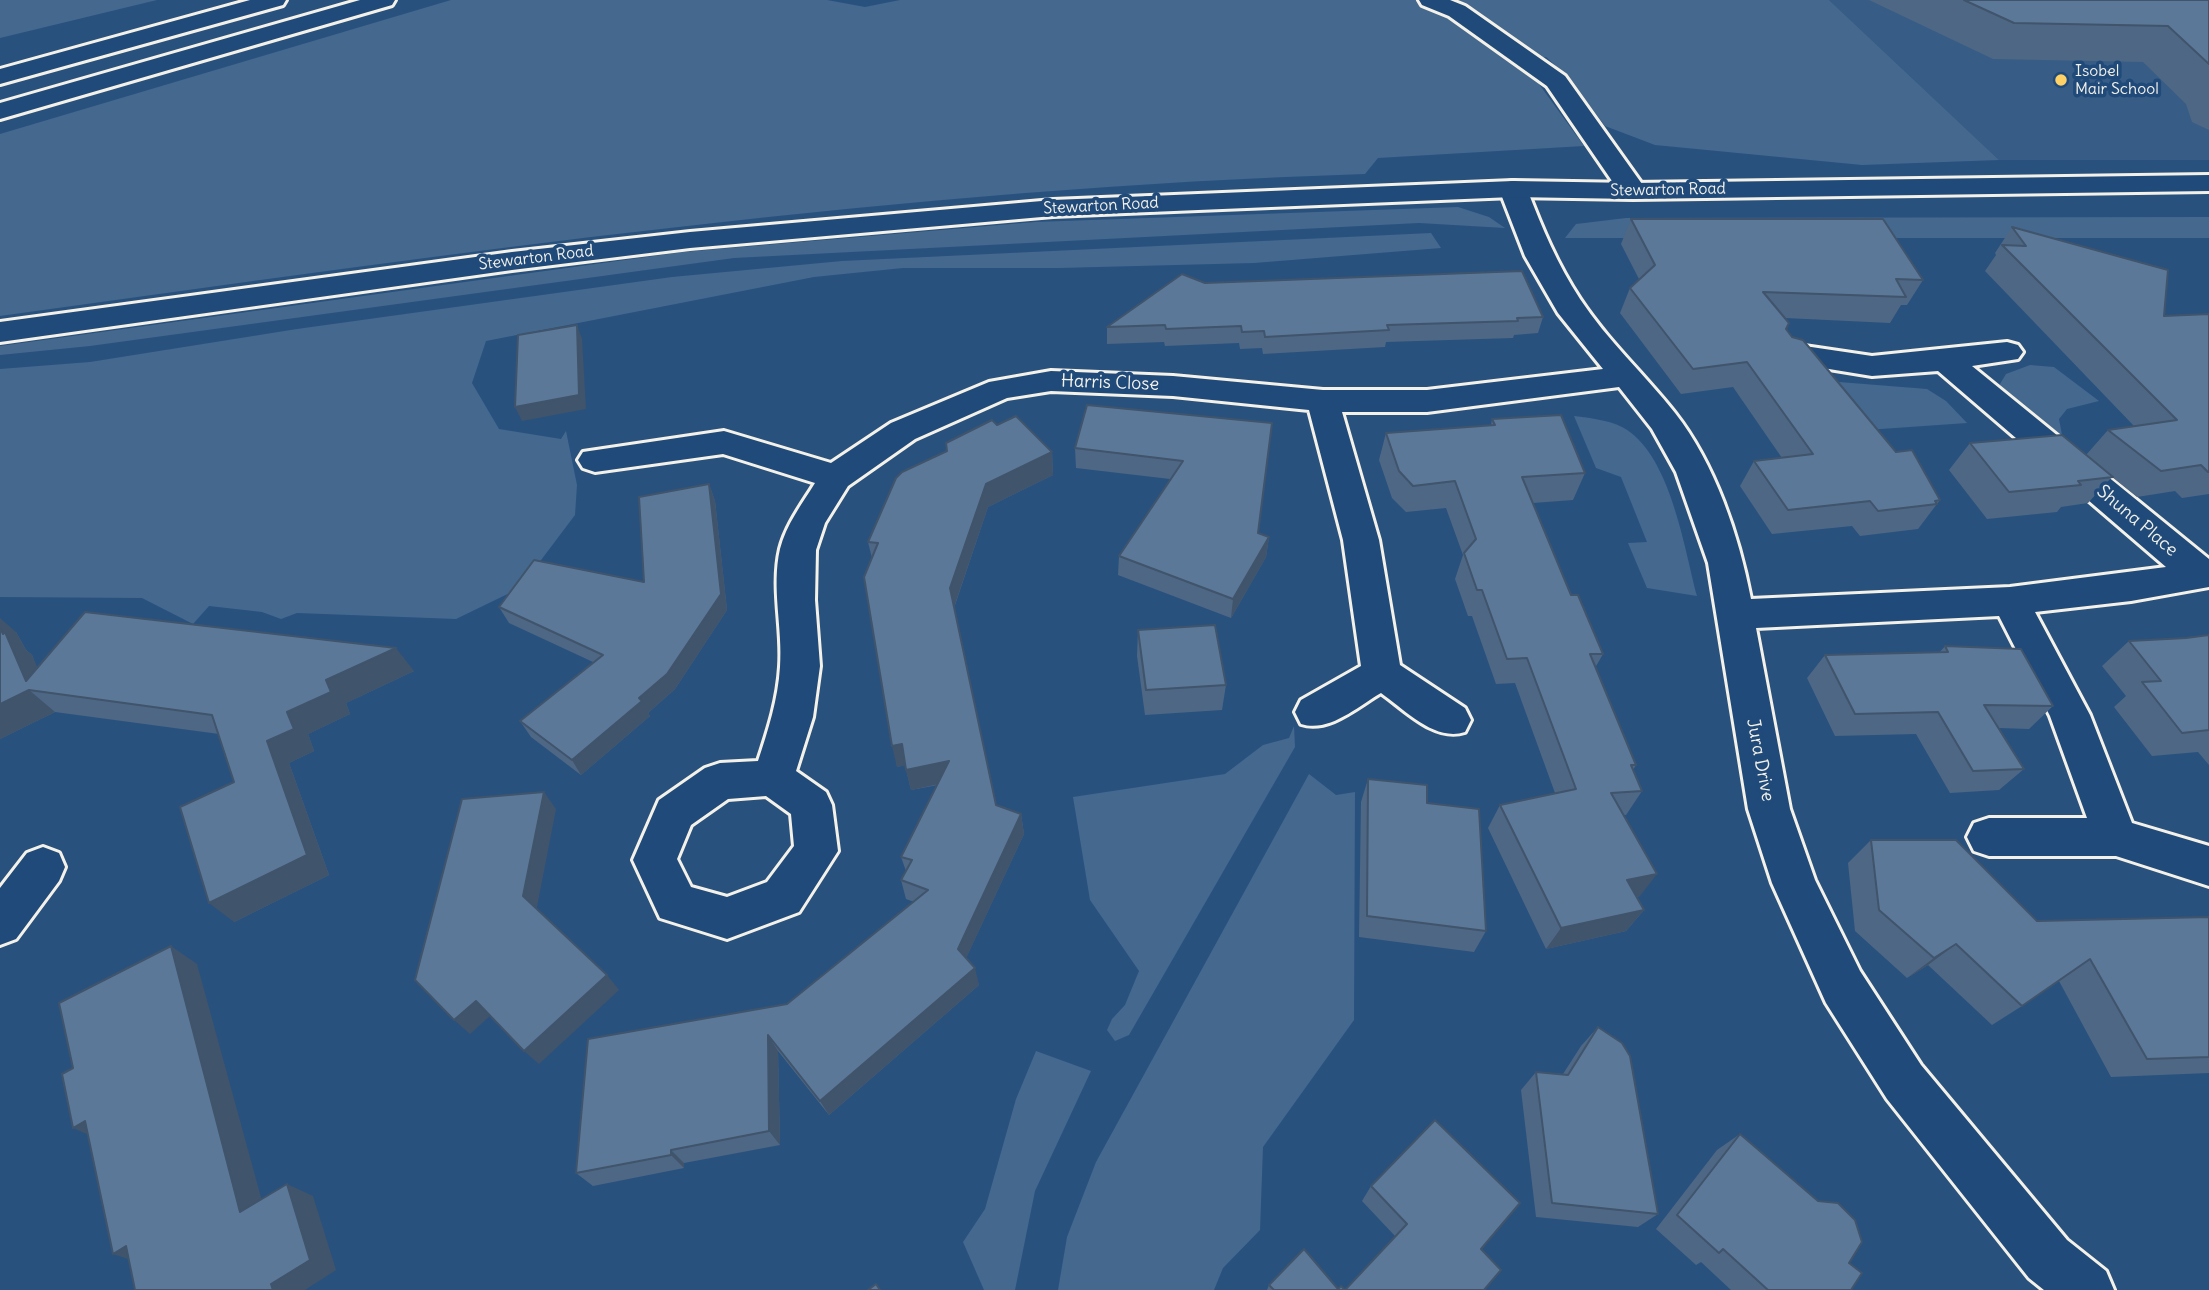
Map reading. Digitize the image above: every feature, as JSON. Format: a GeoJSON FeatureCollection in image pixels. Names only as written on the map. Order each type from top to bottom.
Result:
{"type":"FeatureCollection","features":[{"type":"Feature","properties":{"kind":"main road"},"geometry":{"type":"LineString","coordinates":[[0,77],[275,0]]}},
{"type":"Feature","properties":{"kind":"main road"},"geometry":{"type":"LineString","coordinates":[[0,111],[384,0]]}},
{"type":"Feature","properties":{"kind":"main road"},"geometry":{"type":"LineString","coordinates":[[1430,0],[1457,11],[1556,82],[1633,191]]}},
{"type":"Feature","properties":{"kind":"main road","name":"Stewarton Road"},"geometry":{"type":"LineString","coordinates":[[0,332],[512,261],[878,221],[1227,199],[1513,190],[1633,191],[2209,183]]}},
{"type":"Feature","properties":{"kind":"main road","name":"Jura Drive"},"geometry":{"type":"LineString","coordinates":[[1513,190],[1539,256],[1569,306],[1665,423],[1693,472],[1726,563],[1769,809],[1794,883],[1843,987],[1904,1082],[1991,1191],[2048,1259],[2087,1290]]}},
{"type":"Feature","properties":{"kind":"main road"},"geometry":{"type":"LineString","coordinates":[[1791,354],[1872,366],[2007,352]]}},
{"type":"Feature","properties":{"kind":"main road","name":"Shuna Place"},"geometry":{"type":"LineString","coordinates":[[1945,360],[2205,574]]}},
{"type":"Feature","properties":{"kind":"main road","name":"Harris Close"},"geometry":{"type":"LineString","coordinates":[[773,778],[793,716],[800,666],[796,600],[798,550],[808,522],[835,477],[903,431],[1000,389],[1051,381],[1173,386],[1323,401],[1427,401],[1628,376]]}},
{"type":"Feature","properties":{"kind":"main road"},"geometry":{"type":"LineString","coordinates":[[1323,401],[1361,540],[1382,673],[1451,720]]}},
{"type":"Feature","properties":{"kind":"main road"},"geometry":{"type":"LineString","coordinates":[[595,460],[724,442],[835,477]]}},
{"type":"Feature","properties":{"kind":"main road","name":"Shuna Place"},"geometry":{"type":"LineString","coordinates":[[1735,614],[2010,601],[2205,574]]}},
{"type":"Feature","properties":{"kind":"main road"},"geometry":{"type":"LineString","coordinates":[[2010,601],[2070,715],[2116,838]]}},
{"type":"Feature","properties":{"kind":"main road"},"geometry":{"type":"LineString","coordinates":[[1315,712],[1382,673]]}},
{"type":"Feature","properties":{"kind":"main road"},"geometry":{"type":"LineString","coordinates":[[1989,837],[2116,838],[2209,866]]}},
{"type":"Feature","properties":{"kind":"main road"},"geometry":{"type":"LineString","coordinates":[[0,924],[43,867]]}},
{"type":"Feature","properties":{"kind":"shaded area"},"geometry":{"type":"Polygon","coordinates":[[[0,0],[157,0],[0,38],[0,0]]]}},
{"type":"Feature","properties":{"kind":"shaded area"},"geometry":{"type":"Polygon","coordinates":[[[451,0],[827,0],[865,7],[900,0],[1829,0],[1999,160],[1862,165],[1655,145],[1605,126],[1568,77],[1546,57],[1523,62],[1584,146],[1378,158],[1365,174],[1022,193],[851,208],[510,247],[0,316],[0,134],[451,0]]]}},
{"type":"Feature","properties":{"kind":"shaded area","name":"Isobel Mair School"},"geometry":{"type":"Polygon","coordinates":[[[1829,0],[2209,0],[2209,160],[1999,160],[1829,0]]]}},
{"type":"Feature","properties":{"kind":"shaded area"},"geometry":{"type":"Polygon","coordinates":[[[1458,207],[1489,217],[1505,228],[1419,223],[734,258],[90,346],[0,355],[0,346],[683,252],[1035,222],[1458,207]]]}},
{"type":"Feature","properties":{"kind":"shaded area"},"geometry":{"type":"Polygon","coordinates":[[[2209,217],[2209,238],[1565,238],[1576,224],[1626,218],[2209,217]]]}},
{"type":"Feature","properties":{"kind":"shaded area"},"geometry":{"type":"Polygon","coordinates":[[[1431,233],[1441,248],[1254,263],[1059,268],[903,268],[814,277],[486,341],[472,383],[499,429],[561,439],[566,431],[577,485],[575,515],[520,588],[456,619],[297,613],[281,619],[262,612],[209,606],[193,624],[142,598],[0,597],[0,369],[90,362],[297,329],[672,277],[842,261],[1431,233]]]}},
{"type":"Feature","properties":{"kind":"shaded area"},"geometry":{"type":"Polygon","coordinates":[[[2030,365],[2054,367],[2099,401],[2067,409],[2059,419],[2062,435],[2002,392],[2000,384],[2006,374],[2030,365]]]}},
{"type":"Feature","properties":{"kind":"shaded area"},"geometry":{"type":"Polygon","coordinates":[[[1814,380],[1927,389],[1946,401],[1967,423],[1852,431],[1814,380]]]}},
{"type":"Feature","properties":{"kind":"shaded area"},"geometry":{"type":"Polygon","coordinates":[[[1574,416],[1622,427],[1638,439],[1652,457],[1673,502],[1697,596],[1647,588],[1628,543],[1647,542],[1621,477],[1596,468],[1574,416]]]}},
{"type":"Feature","properties":{"kind":"shaded area"},"geometry":{"type":"Polygon","coordinates":[[[1294,726],[1295,747],[1129,1035],[1115,1041],[1107,1030],[1112,1019],[1125,1005],[1139,971],[1090,900],[1073,797],[1225,774],[1263,745],[1289,738],[1294,726]]]}},
{"type":"Feature","properties":{"kind":"shaded area"},"geometry":{"type":"Polygon","coordinates":[[[1309,774],[1336,795],[1355,792],[1354,1020],[1263,1147],[1260,1230],[1223,1268],[1214,1290],[1058,1290],[1067,1237],[1096,1162],[1309,774]]]}},
{"type":"Feature","properties":{"kind":"shaded area"},"geometry":{"type":"Polygon","coordinates":[[[1036,1051],[1091,1071],[1035,1191],[1015,1290],[984,1290],[963,1242],[985,1209],[1016,1099],[1036,1051]]]}},
{"type":"Feature","properties":{"kind":"building"},"geometry":{"type":"Polygon","coordinates":[[[1964,0],[2209,0],[2209,64],[2168,26],[2014,23],[1964,0]]]}},
{"type":"Feature","properties":{"kind":"building"},"geometry":{"type":"Polygon","coordinates":[[[1631,219],[1883,219],[1923,280],[1896,279],[1906,297],[1763,292],[1789,323],[1786,329],[1792,337],[1803,340],[1896,452],[1912,450],[1940,500],[1935,501],[1937,504],[1878,511],[1870,501],[1788,510],[1754,461],[1813,454],[1747,362],[1693,369],[1630,288],[1655,265],[1631,219]]]}},
{"type":"Feature","properties":{"kind":"building"},"geometry":{"type":"Polygon","coordinates":[[[2012,227],[2168,270],[2164,316],[2209,314],[2209,472],[2201,465],[2161,471],[2108,430],[2177,420],[2002,245],[2026,246],[2012,227]]]}},
{"type":"Feature","properties":{"kind":"building"},"geometry":{"type":"Polygon","coordinates":[[[1522,271],[1543,317],[1517,318],[1518,321],[1387,325],[1389,330],[1265,337],[1264,331],[1242,332],[1241,326],[1166,329],[1165,325],[1107,327],[1182,274],[1205,283],[1522,271]]]}},
{"type":"Feature","properties":{"kind":"building"},"geometry":{"type":"Polygon","coordinates":[[[577,325],[579,395],[515,407],[518,335],[577,325]]]}},
{"type":"Feature","properties":{"kind":"building"},"geometry":{"type":"Polygon","coordinates":[[[1087,405],[1272,423],[1258,533],[1269,537],[1233,599],[1119,556],[1183,461],[1075,448],[1087,405]]]}},
{"type":"Feature","properties":{"kind":"building"},"geometry":{"type":"Polygon","coordinates":[[[1561,415],[1585,473],[1522,477],[1571,595],[1578,595],[1603,654],[1590,654],[1636,765],[1631,765],[1642,791],[1611,793],[1657,874],[1627,880],[1644,910],[1561,928],[1500,805],[1576,789],[1527,658],[1507,659],[1482,590],[1477,590],[1464,553],[1476,539],[1455,481],[1413,486],[1399,471],[1386,433],[1495,425],[1492,419],[1561,415]]]}},
{"type":"Feature","properties":{"kind":"building"},"geometry":{"type":"Polygon","coordinates":[[[1016,416],[1052,452],[986,484],[950,588],[996,805],[1021,814],[958,949],[975,968],[820,1101],[768,1035],[769,1131],[671,1150],[671,1155],[576,1173],[588,1039],[787,1004],[928,890],[901,880],[912,860],[901,857],[949,761],[906,770],[902,744],[892,746],[864,577],[878,543],[868,542],[896,478],[902,472],[947,451],[946,443],[992,420],[997,425],[1016,416]]]}},
{"type":"Feature","properties":{"kind":"building"},"geometry":{"type":"Polygon","coordinates":[[[2062,435],[2113,477],[2078,481],[2081,485],[2009,492],[1970,443],[2062,435]]]}},
{"type":"Feature","properties":{"kind":"building"},"geometry":{"type":"Polygon","coordinates":[[[709,484],[721,594],[667,674],[639,698],[642,701],[572,760],[520,721],[603,655],[499,607],[534,560],[644,582],[639,497],[709,484]]]}},
{"type":"Feature","properties":{"kind":"building"},"geometry":{"type":"Polygon","coordinates":[[[85,612],[396,648],[326,680],[331,692],[287,712],[294,729],[267,741],[307,855],[209,903],[180,807],[234,782],[212,715],[29,690],[0,704],[0,628],[3,634],[5,632],[26,681],[85,612]]]}},
{"type":"Feature","properties":{"kind":"building"},"geometry":{"type":"Polygon","coordinates":[[[1215,625],[1226,685],[1146,690],[1138,630],[1215,625]]]}},
{"type":"Feature","properties":{"kind":"building"},"geometry":{"type":"Polygon","coordinates":[[[2209,635],[2209,730],[2182,733],[2142,682],[2161,681],[2129,641],[2209,635]]]}},
{"type":"Feature","properties":{"kind":"building"},"geometry":{"type":"Polygon","coordinates":[[[1945,646],[2021,649],[2053,706],[1984,705],[2024,769],[1973,771],[1938,712],[1855,714],[1825,655],[1948,652],[1945,646]]]}},
{"type":"Feature","properties":{"kind":"building"},"geometry":{"type":"Polygon","coordinates":[[[1368,779],[1427,785],[1427,803],[1479,809],[1486,931],[1367,916],[1368,779]]]}},
{"type":"Feature","properties":{"kind":"building"},"geometry":{"type":"Polygon","coordinates":[[[544,792],[523,896],[607,975],[524,1051],[476,1001],[454,1020],[415,980],[462,799],[544,792]]]}},
{"type":"Feature","properties":{"kind":"building"},"geometry":{"type":"Polygon","coordinates":[[[1871,840],[1956,840],[2037,921],[2209,917],[2209,1057],[2147,1059],[2090,959],[2022,1006],[1956,944],[1934,958],[1879,910],[1871,840]]]}},
{"type":"Feature","properties":{"kind":"building"},"geometry":{"type":"Polygon","coordinates":[[[171,946],[240,1212],[287,1184],[310,1260],[271,1284],[273,1290],[135,1290],[126,1246],[113,1254],[85,1121],[73,1128],[62,1074],[73,1068],[59,1003],[171,946]]]}},
{"type":"Feature","properties":{"kind":"building"},"geometry":{"type":"Polygon","coordinates":[[[1598,1027],[1622,1043],[1630,1056],[1658,1214],[1552,1203],[1536,1072],[1568,1075],[1598,1027]]]}},
{"type":"Feature","properties":{"kind":"building"},"geometry":{"type":"Polygon","coordinates":[[[1435,1120],[1520,1203],[1481,1249],[1501,1270],[1484,1290],[1345,1290],[1407,1224],[1371,1186],[1435,1120]]]}},
{"type":"Feature","properties":{"kind":"building"},"geometry":{"type":"Polygon","coordinates":[[[1740,1134],[1818,1201],[1838,1203],[1855,1220],[1862,1242],[1849,1263],[1862,1273],[1851,1290],[1768,1290],[1723,1249],[1719,1253],[1677,1215],[1740,1134]]]}},
{"type":"Feature","properties":{"kind":"building"},"geometry":{"type":"Polygon","coordinates":[[[1304,1249],[1338,1289],[1341,1286],[1345,1290],[1274,1290],[1269,1285],[1304,1249]]]}},
{"type":"Feature","properties":{"kind":"building"},"geometry":{"type":"Polygon","coordinates":[[[876,1284],[880,1290],[868,1290],[876,1284]]]}},
{"type":"Feature","properties":{"kind":"place","name":"Isobel Mair School"},"geometry":{"type":"Point","coordinates":[2061,80]}}]}
